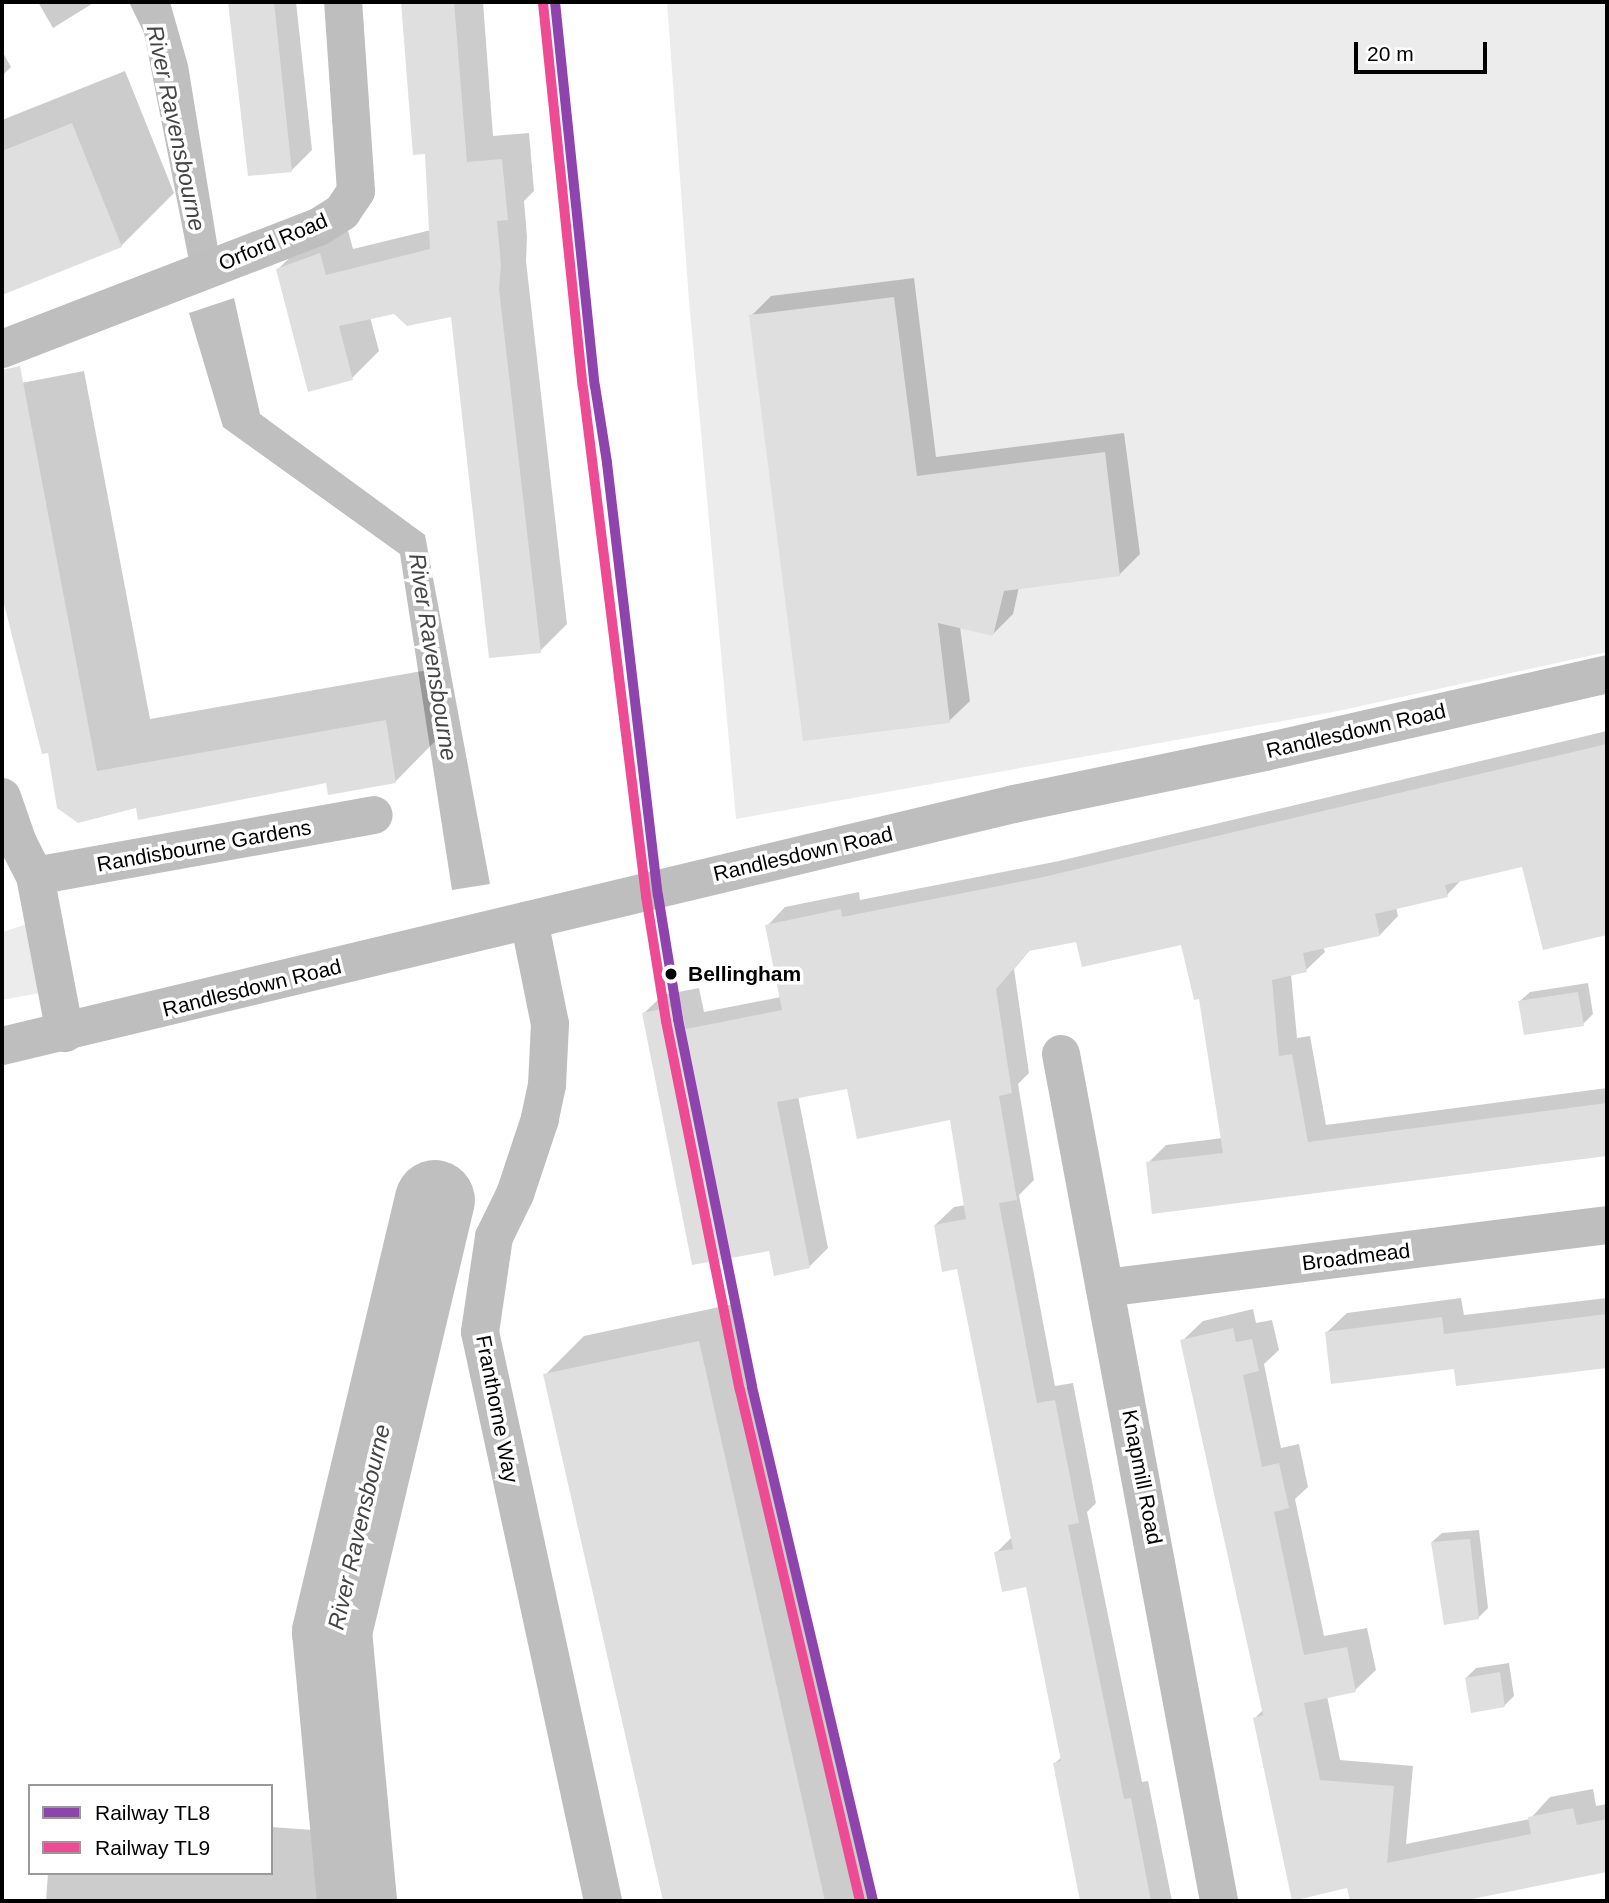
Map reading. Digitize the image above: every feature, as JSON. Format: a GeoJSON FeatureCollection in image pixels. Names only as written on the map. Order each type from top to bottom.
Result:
{"type":"FeatureCollection","features":[{"type":"Feature","properties":{"kind":"street","name":"Orford Road"},"geometry":{"type":"LineString","coordinates":[[2,349],[320,226],[342,212],[356,191],[343,2]]}},
{"type":"Feature","properties":{"kind":"street","name":"Randlesdown Road"},"geometry":{"type":"LineString","coordinates":[[2,1046],[1014,804],[1265,752],[1607,674]]}},
{"type":"Feature","properties":{"kind":"street"},"geometry":{"type":"LineString","coordinates":[[2,797],[18,844],[34,876],[65,1033]]}},
{"type":"Feature","properties":{"kind":"street","name":"Randisbourne Gardens"},"geometry":{"type":"LineString","coordinates":[[34,876],[374,815]]}},
{"type":"Feature","properties":{"kind":"street","name":"Franthorne Way"},"geometry":{"type":"LineString","coordinates":[[529,920],[551,1024],[548,1085],[540,1119],[515,1194],[494,1237],[480,1332],[603,1901]]}},
{"type":"Feature","properties":{"kind":"street","name":"Knapmill Road"},"geometry":{"type":"LineString","coordinates":[[1061,1054],[1219,1901]]}},
{"type":"Feature","properties":{"kind":"street","name":"Broadmead"},"geometry":{"type":"LineString","coordinates":[[1105,1288],[1607,1226]]}},
{"type":"Feature","properties":{"kind":"shaded area"},"geometry":{"type":"Polygon","coordinates":[[[667,2],[1607,2],[1607,652],[1338,711],[736,819],[689,300],[667,2]]]}},
{"type":"Feature","properties":{"kind":"shaded area"},"geometry":{"type":"Polygon","coordinates":[[[36,921],[45,992],[2,1000],[2,929],[3,932],[36,921]]]}},
{"type":"Feature","properties":{"kind":"water"},"geometry":{"type":"Polygon","coordinates":[[[129,2],[170,2],[188,65],[218,249],[189,261],[144,33],[129,2]]]}},
{"type":"Feature","properties":{"kind":"water"},"geometry":{"type":"Polygon","coordinates":[[[234,298],[260,414],[425,535],[490,884],[452,890],[400,554],[223,427],[189,313],[234,298]]]}},
{"type":"Feature","properties":{"kind":"building"},"geometry":{"type":"Polygon","coordinates":[[[228,2],[274,2],[292,172],[248,176],[228,2]]]}},
{"type":"Feature","properties":{"kind":"building"},"geometry":{"type":"Polygon","coordinates":[[[401,2],[454,2],[467,162],[502,159],[508,220],[497,221],[501,265],[499,289],[541,653],[489,658],[451,317],[407,326],[394,314],[339,326],[353,380],[308,392],[276,269],[320,253],[326,275],[430,249],[425,154],[413,155],[401,2]]]}},
{"type":"Feature","properties":{"kind":"building"},"geometry":{"type":"Polygon","coordinates":[[[72,123],[122,247],[2,295],[2,151],[72,123]]]}},
{"type":"Feature","properties":{"kind":"building"},"geometry":{"type":"Polygon","coordinates":[[[894,297],[917,476],[1105,452],[1120,576],[1004,591],[993,636],[938,623],[950,723],[803,741],[749,315],[894,297]]]}},
{"type":"Feature","properties":{"kind":"building"},"geometry":{"type":"Polygon","coordinates":[[[20,366],[97,771],[386,720],[396,783],[328,795],[326,783],[138,820],[136,808],[78,823],[57,808],[48,753],[42,754],[2,596],[2,370],[20,366]]]}},
{"type":"Feature","properties":{"kind":"building"},"geometry":{"type":"Polygon","coordinates":[[[1607,744],[1607,935],[1543,950],[1522,867],[1445,885],[1448,897],[1375,914],[1380,936],[1303,953],[1307,972],[1272,980],[1279,1056],[1292,1054],[1308,1142],[1607,1103],[1607,1156],[1152,1214],[1146,1162],[1223,1153],[1199,999],[1194,1000],[1181,945],[1082,967],[1076,942],[1029,951],[996,989],[1012,1093],[999,1096],[1017,1200],[999,1203],[1037,1403],[1055,1400],[1079,1523],[1068,1525],[1124,1799],[1131,1798],[1151,1901],[1080,1901],[1053,1763],[1061,1761],[1026,1587],[1002,1592],[994,1552],[1013,1549],[957,1269],[942,1272],[934,1225],[966,1219],[950,1120],[857,1139],[847,1089],[777,1102],[810,1268],[774,1276],[769,1251],[692,1265],[642,1013],[681,1005],[686,1029],[782,1010],[765,925],[841,909],[842,917],[1039,878],[1607,744]]]}},
{"type":"Feature","properties":{"kind":"building"},"geometry":{"type":"Polygon","coordinates":[[[1578,992],[1584,1026],[1524,1035],[1518,1001],[1578,992]]]}},
{"type":"Feature","properties":{"kind":"building"},"geometry":{"type":"Polygon","coordinates":[[[1607,1314],[1607,1368],[1456,1386],[1454,1369],[1331,1384],[1325,1332],[1442,1317],[1444,1334],[1607,1314]]]}},
{"type":"Feature","properties":{"kind":"building"},"geometry":{"type":"Polygon","coordinates":[[[1233,1328],[1236,1342],[1252,1339],[1259,1371],[1243,1375],[1262,1467],[1279,1463],[1289,1508],[1274,1512],[1304,1655],[1347,1647],[1356,1692],[1304,1703],[1320,1780],[1394,1786],[1387,1863],[1531,1834],[1528,1817],[1573,1808],[1577,1825],[1607,1819],[1607,1872],[1462,1901],[1350,1901],[1347,1888],[1292,1901],[1253,1718],[1263,1715],[1180,1340],[1233,1328]]]}},
{"type":"Feature","properties":{"kind":"building"},"geometry":{"type":"Polygon","coordinates":[[[699,1341],[825,1901],[663,1901],[543,1374],[699,1341]]]}},
{"type":"Feature","properties":{"kind":"building"},"geometry":{"type":"Polygon","coordinates":[[[1470,1539],[1479,1619],[1444,1625],[1431,1542],[1470,1539]]]}},
{"type":"Feature","properties":{"kind":"building"},"geometry":{"type":"Polygon","coordinates":[[[1500,1672],[1505,1707],[1471,1713],[1465,1678],[1500,1672]]]}},
{"type":"Feature","properties":{"kind":"waterway","name":"River Ravensbourne"},"geometry":{"type":"LineString","coordinates":[[357,1901],[332,1632],[435,1200]]}},
{"type":"Feature","properties":{"kind":"rail line","name":"TL8"},"geometry":{"type":"LineString","coordinates":[[555,2],[595,386],[607,463],[658,895],[678,1019],[752,1387],[873,1901]]}},
{"type":"Feature","properties":{"kind":"rail line","name":"TL9"},"geometry":{"type":"LineString","coordinates":[[543,3],[583,387],[646,896],[666,1021],[740,1390],[860,1901]]}},
{"type":"Feature","properties":{"kind":"place","name":"Bellingham"},"geometry":{"type":"Point","coordinates":[671,974]}}]}
